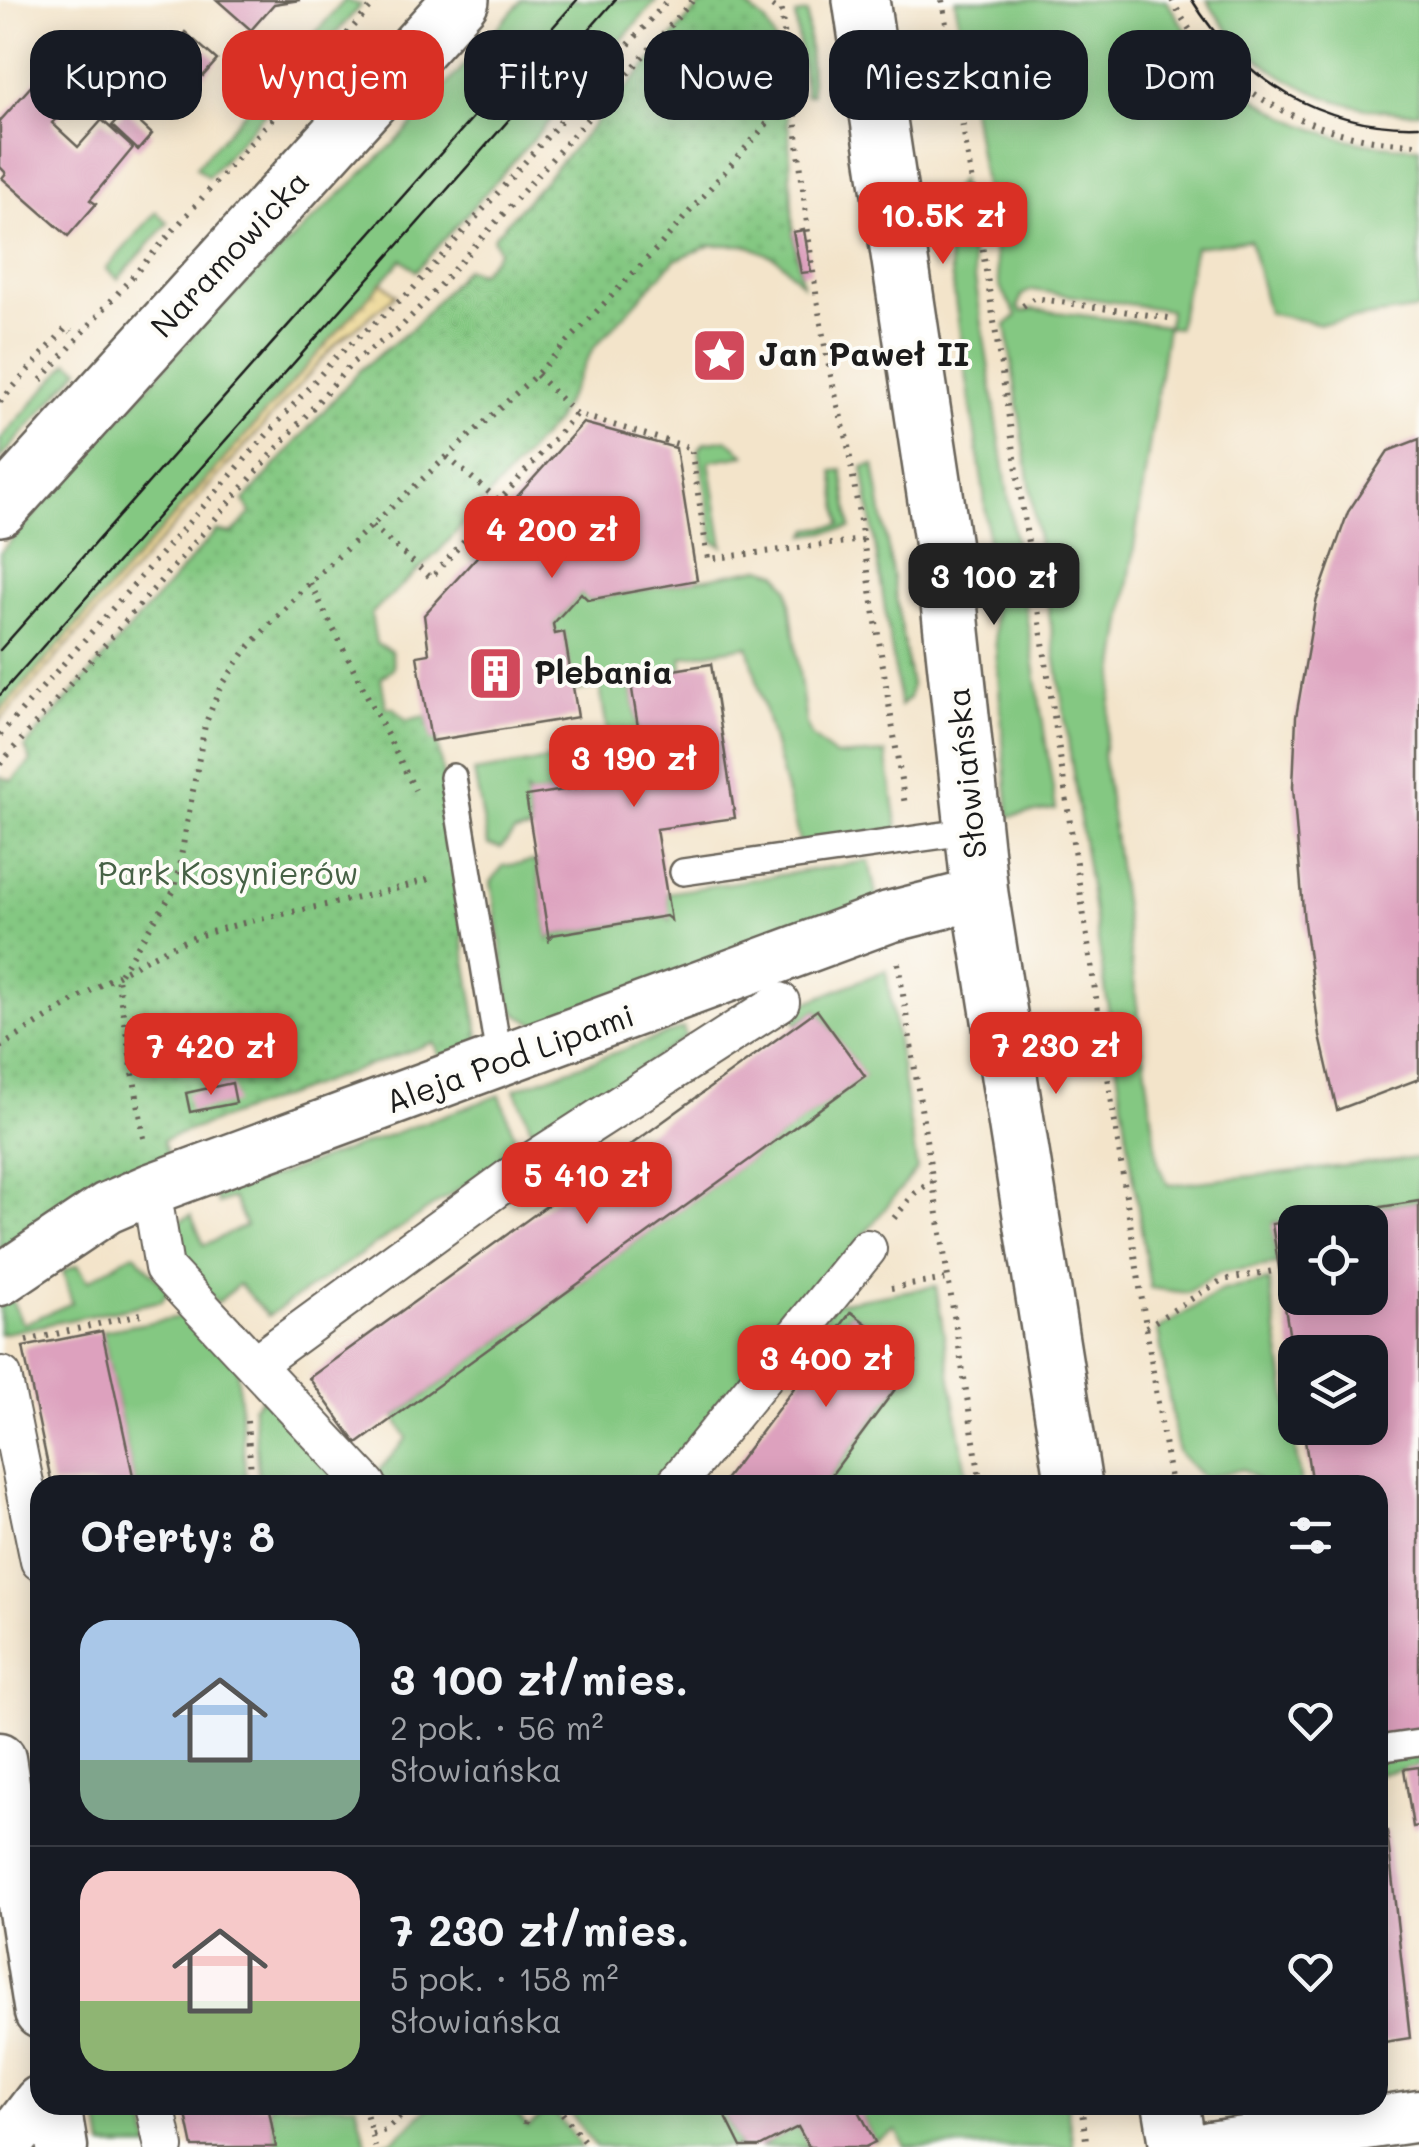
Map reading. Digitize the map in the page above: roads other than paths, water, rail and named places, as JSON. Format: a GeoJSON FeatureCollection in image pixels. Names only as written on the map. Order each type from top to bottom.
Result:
{"type":"FeatureCollection","features":[{"type":"Feature","properties":{"kind":"street","name":"Naramowicka"},"geometry":{"type":"LineString","coordinates":[[0,508],[462,0]]}},
{"type":"Feature","properties":{"kind":"street","name":"Słowiańska"},"geometry":{"type":"LineString","coordinates":[[861,0],[943,547],[980,894],[1072,1475]]}},
{"type":"Feature","properties":{"kind":"street","name":"Aleja Pod Lipami"},"geometry":{"type":"LineString","coordinates":[[0,1280],[108,1208],[151,1189],[890,918],[980,894]]}},
{"type":"Feature","properties":{"kind":"street"},"geometry":{"type":"LineString","coordinates":[[255,1364],[533,1161],[780,1002]]}},
{"type":"Feature","properties":{"kind":"street"},"geometry":{"type":"LineString","coordinates":[[151,1189],[164,1268],[358,1475]]}},
{"type":"Feature","properties":{"kind":"street"},"geometry":{"type":"LineString","coordinates":[[683,1475],[867,1249]]}},
{"type":"Feature","properties":{"kind":"street"},"geometry":{"type":"LineString","coordinates":[[2,1376],[30,1512]]}},
{"type":"Feature","properties":{"kind":"street"},"geometry":{"type":"LineString","coordinates":[[0,1765],[30,1951]]}},
{"type":"Feature","properties":{"kind":"street"},"geometry":{"type":"LineString","coordinates":[[4,2147],[30,2114]]}},
{"type":"Feature","properties":{"kind":"street"},"geometry":{"type":"LineString","coordinates":[[56,2115],[62,2147]]}},
{"type":"Feature","properties":{"kind":"street"},"geometry":{"type":"LineString","coordinates":[[157,2115],[164,2147]]}},
{"type":"Feature","properties":{"kind":"street"},"geometry":{"type":"LineString","coordinates":[[1173,2115],[1178,2147]]}},
{"type":"Feature","properties":{"kind":"street"},"geometry":{"type":"LineString","coordinates":[[1210,2147],[1419,2116]]}},
{"type":"Feature","properties":{"kind":"lane"},"geometry":{"type":"LineString","coordinates":[[453,777],[500,1063]]}},
{"type":"Feature","properties":{"kind":"lane"},"geometry":{"type":"LineString","coordinates":[[684,872],[972,831]]}},
{"type":"Feature","properties":{"kind":"lane"},"geometry":{"type":"LineString","coordinates":[[1388,1748],[1419,1743]]}},
{"type":"Feature","properties":{"kind":"tram line"},"geometry":{"type":"LineString","coordinates":[[0,650],[577,0]]}},
{"type":"Feature","properties":{"kind":"tram line"},"geometry":{"type":"LineString","coordinates":[[0,695],[615,0]]}},
{"type":"Feature","properties":{"kind":"tram line"},"geometry":{"type":"LineString","coordinates":[[1192,0],[1235,54],[1288,94],[1350,119],[1419,126]]}},
{"type":"Feature","properties":{"kind":"place","name":"Jan Paweł II"},"geometry":{"type":"Point","coordinates":[719,355]}},
{"type":"Feature","properties":{"kind":"place","name":"Plebania"},"geometry":{"type":"Point","coordinates":[495,673]}},
{"type":"Feature","properties":{"kind":"park label","name":"Park Kosynierów"},"geometry":{"type":"Point","coordinates":[228,874]}}]}
